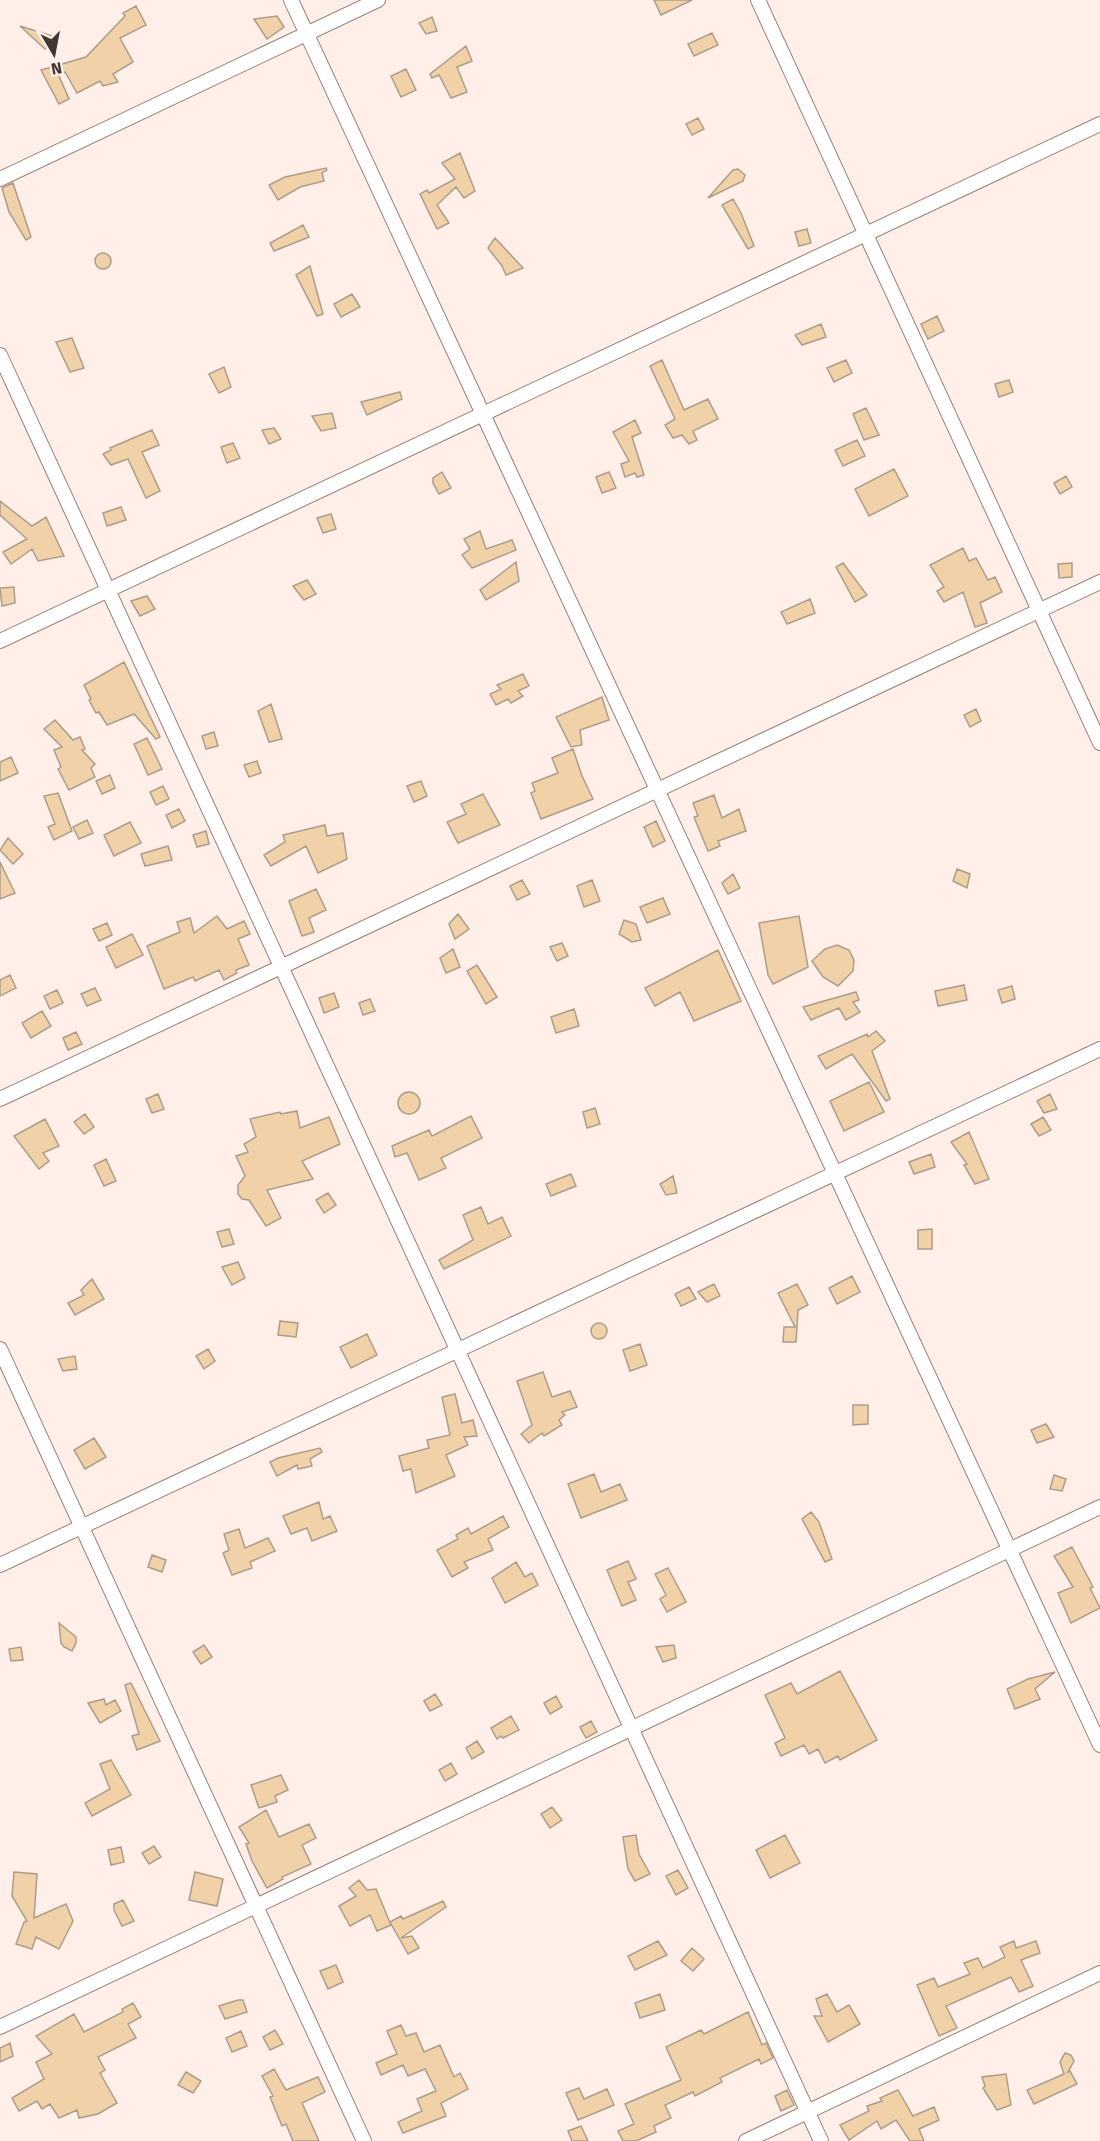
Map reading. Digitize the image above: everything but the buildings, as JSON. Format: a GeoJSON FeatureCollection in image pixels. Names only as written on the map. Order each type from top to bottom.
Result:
{"type":"FeatureCollection","features":[{"type":"Feature","properties":{"kind":"street"},"geometry":{"type":"LineString","coordinates":[[291,0],[1100,1745]]}},
{"type":"Feature","properties":{"kind":"street"},"geometry":{"type":"LineString","coordinates":[[0,179],[378,0]]}},
{"type":"Feature","properties":{"kind":"street"},"geometry":{"type":"LineString","coordinates":[[758,0],[1100,744]]}},
{"type":"Feature","properties":{"kind":"street"},"geometry":{"type":"LineString","coordinates":[[0,641],[1100,124]]}},
{"type":"Feature","properties":{"kind":"street"},"geometry":{"type":"LineString","coordinates":[[0,355],[821,2141]]}},
{"type":"Feature","properties":{"kind":"street"},"geometry":{"type":"LineString","coordinates":[[0,1099],[1100,582]]}},
{"type":"Feature","properties":{"kind":"street"},"geometry":{"type":"LineString","coordinates":[[0,1565],[1100,1049]]}},
{"type":"Feature","properties":{"kind":"street"},"geometry":{"type":"LineString","coordinates":[[0,1349],[364,2141]]}},
{"type":"Feature","properties":{"kind":"street"},"geometry":{"type":"LineString","coordinates":[[0,2027],[1100,1507]]}},
{"type":"Feature","properties":{"kind":"street"},"geometry":{"type":"LineString","coordinates":[[746,2141],[1100,1973]]}}]}
